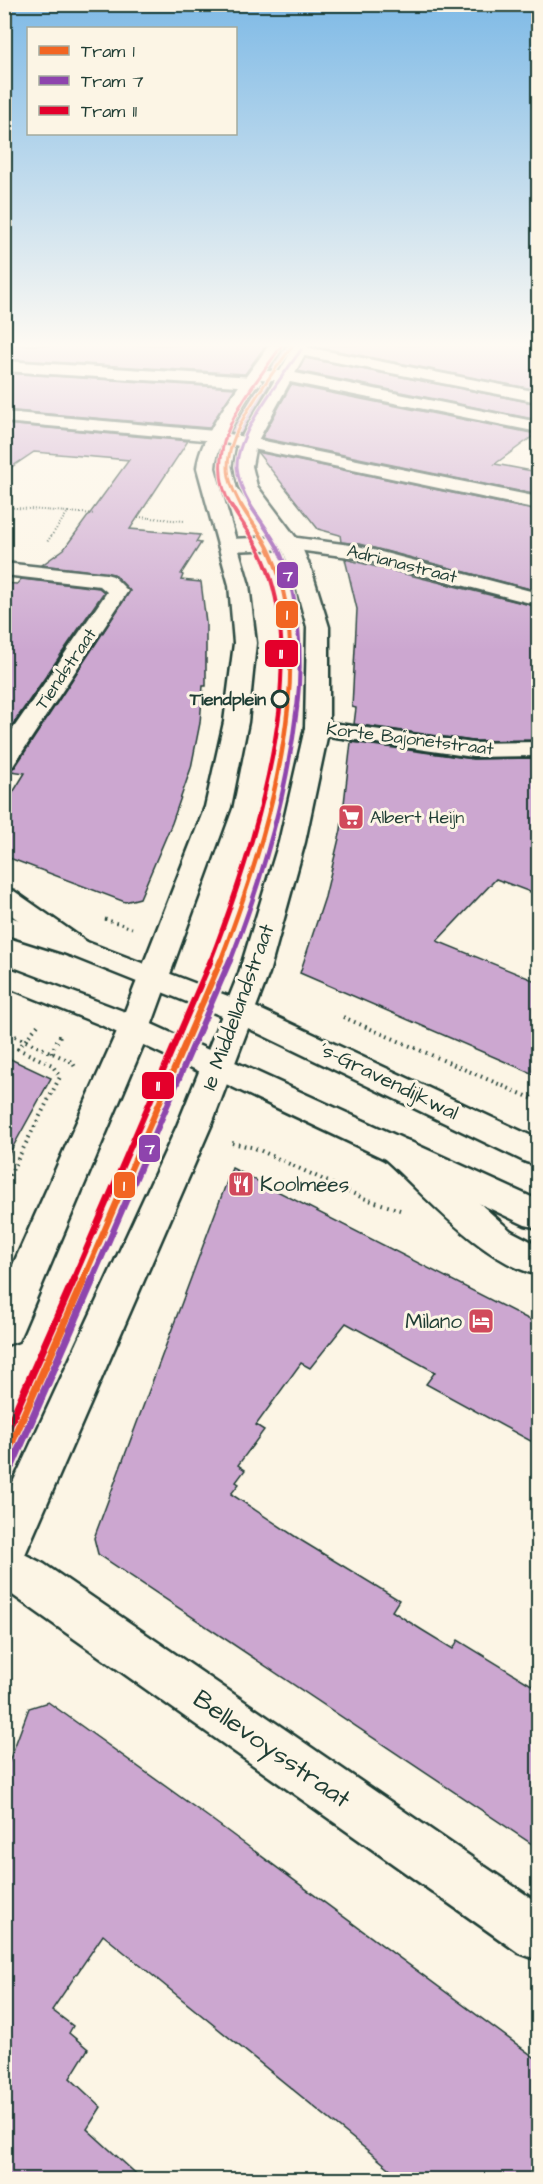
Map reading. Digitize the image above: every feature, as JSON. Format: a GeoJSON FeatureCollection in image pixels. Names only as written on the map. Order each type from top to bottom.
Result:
{"type":"FeatureCollection","features":[{"type":"Feature","properties":{"kind":"street"},"geometry":{"type":"LineString","coordinates":[[4,1330],[134,1029],[218,807],[236,722],[245,643],[239,585],[206,468],[211,447]]}},
{"type":"Feature","properties":{"kind":"street","name":"1e Middellandstraat"},"geometry":{"type":"LineString","coordinates":[[4,1552],[163,1197],[217,1067],[254,973],[292,842],[317,728],[318,627],[302,572],[290,543],[248,487],[243,466],[246,447]]}},
{"type":"Feature","properties":{"kind":"street"},"geometry":{"type":"LineString","coordinates":[[261,447],[538,503]]}},
{"type":"Feature","properties":{"kind":"street","name":"Adrianastraat"},"geometry":{"type":"LineString","coordinates":[[225,534],[358,552],[538,599]]}},
{"type":"Feature","properties":{"kind":"street"},"geometry":{"type":"LineString","coordinates":[[4,569],[28,571]]}},
{"type":"Feature","properties":{"kind":"street","name":"Tiendstraat"},"geometry":{"type":"LineString","coordinates":[[4,761],[118,591],[106,580],[28,571]]}},
{"type":"Feature","properties":{"kind":"street","name":"Korte Bajonetstraat"},"geometry":{"type":"LineString","coordinates":[[317,728],[473,750],[538,749]]}},
{"type":"Feature","properties":{"kind":"street"},"geometry":{"type":"LineString","coordinates":[[4,897],[77,948]]}},
{"type":"Feature","properties":{"kind":"street"},"geometry":{"type":"LineString","coordinates":[[4,924],[77,948]]}},
{"type":"Feature","properties":{"kind":"street","name":"'s-Gravendijkwal"},"geometry":{"type":"LineString","coordinates":[[77,948],[238,1011],[538,1153]]}},
{"type":"Feature","properties":{"kind":"street"},"geometry":{"type":"LineString","coordinates":[[4,975],[134,1029],[538,1215]]}},
{"type":"Feature","properties":{"kind":"street"},"geometry":{"type":"LineString","coordinates":[[393,1147],[498,1241],[538,1261]]}},
{"type":"Feature","properties":{"kind":"street","name":"Bellevoysstraat"},"geometry":{"type":"LineString","coordinates":[[4,1565],[38,1586],[538,1934]]}},
{"type":"Feature","properties":{"kind":"path"},"geometry":{"type":"LineString","coordinates":[[4,507],[95,514]]}},
{"type":"Feature","properties":{"kind":"path"},"geometry":{"type":"LineString","coordinates":[[28,571],[68,512]]}},
{"type":"Feature","properties":{"kind":"path"},"geometry":{"type":"LineString","coordinates":[[138,517],[225,534]]}},
{"type":"Feature","properties":{"kind":"path","name":"'s-Gravendijkwal"},"geometry":{"type":"LineString","coordinates":[[337,1014],[538,1101]]}},
{"type":"Feature","properties":{"kind":"path"},"geometry":{"type":"LineString","coordinates":[[4,1186],[60,1077],[52,1065],[18,1049],[39,1022]]}},
{"type":"Feature","properties":{"kind":"path"},"geometry":{"type":"LineString","coordinates":[[230,1142],[255,1148],[363,1198],[408,1212]]}},
{"type":"Feature","properties":{"kind":"building"},"geometry":{"type":"Polygon","coordinates":[[[4,447],[184,447],[130,529],[200,535],[196,542],[201,543],[181,574],[183,575],[181,580],[201,582],[206,623],[206,686],[203,686],[200,723],[191,768],[172,823],[140,898],[125,902],[4,856],[4,807],[25,773],[4,770],[15,767],[130,591],[114,574],[42,565],[64,549],[129,460],[34,452],[4,472],[4,447]]]}},
{"type":"Feature","properties":{"kind":"building"},"geometry":{"type":"Polygon","coordinates":[[[305,447],[518,447],[495,464],[538,472],[538,495],[305,447]]]}},
{"type":"Feature","properties":{"kind":"building"},"geometry":{"type":"Polygon","coordinates":[[[257,452],[538,511],[538,591],[359,544],[341,542],[340,535],[318,529],[257,452]]]}},
{"type":"Feature","properties":{"kind":"building"},"geometry":{"type":"Polygon","coordinates":[[[345,559],[538,607],[538,740],[473,741],[354,724],[356,708],[352,707],[357,609],[345,559]]]}},
{"type":"Feature","properties":{"kind":"building"},"geometry":{"type":"Polygon","coordinates":[[[21,579],[99,588],[104,592],[4,737],[4,583],[17,584],[21,579]]]}},
{"type":"Feature","properties":{"kind":"building"},"geometry":{"type":"Polygon","coordinates":[[[351,742],[473,759],[538,758],[538,895],[496,879],[437,941],[538,982],[538,1076],[300,973],[325,897],[341,830],[351,742]]]}},
{"type":"Feature","properties":{"kind":"building"},"geometry":{"type":"Polygon","coordinates":[[[4,1056],[51,1078],[4,1163],[4,1056]]]}},
{"type":"Feature","properties":{"kind":"building"},"geometry":{"type":"Polygon","coordinates":[[[232,1168],[538,1324],[538,1445],[426,1384],[435,1372],[346,1323],[310,1368],[301,1363],[256,1425],[264,1430],[238,1465],[245,1470],[236,1482],[239,1484],[231,1494],[302,1541],[399,1600],[392,1611],[453,1649],[458,1640],[538,1689],[538,1848],[98,1554],[94,1538],[232,1168]]]}},
{"type":"Feature","properties":{"kind":"building"},"geometry":{"type":"Polygon","coordinates":[[[48,1702],[538,2060],[538,2180],[404,2180],[103,1935],[52,2010],[73,2026],[69,2033],[88,2049],[70,2078],[101,2107],[87,2129],[143,2180],[4,2180],[4,1775],[29,1708],[48,1702]]]}},
{"type":"Feature","properties":{"kind":"tram line","name":"11"},"geometry":{"type":"LineString","coordinates":[[4,1437],[206,972],[241,876],[268,778],[280,706],[282,662],[279,617],[275,596],[261,554],[234,511],[223,488],[219,464],[222,447]]}},
{"type":"Feature","properties":{"kind":"tram line","name":"1"},"geometry":{"type":"LineString","coordinates":[[4,1460],[212,982],[247,890],[274,796],[289,699],[289,624],[279,576],[270,552],[244,511],[229,478],[228,466],[232,447]]}},
{"type":"Feature","properties":{"kind":"tram line","name":"7"},"geometry":{"type":"LineString","coordinates":[[12,1465],[237,944],[269,850],[281,802],[298,702],[300,677],[298,626],[288,576],[279,551],[247,499],[238,477],[237,465],[241,447]]}},
{"type":"Feature","properties":{"kind":"place","name":"Tiendplein"},"geometry":{"type":"Point","coordinates":[280,699]}},
{"type":"Feature","properties":{"kind":"place","name":"Albert Heijn"},"geometry":{"type":"Point","coordinates":[351,817]}},
{"type":"Feature","properties":{"kind":"place","name":"Koolmees"},"geometry":{"type":"Point","coordinates":[241,1184]}},
{"type":"Feature","properties":{"kind":"place","name":"Milano"},"geometry":{"type":"Point","coordinates":[481,1321]}}]}
